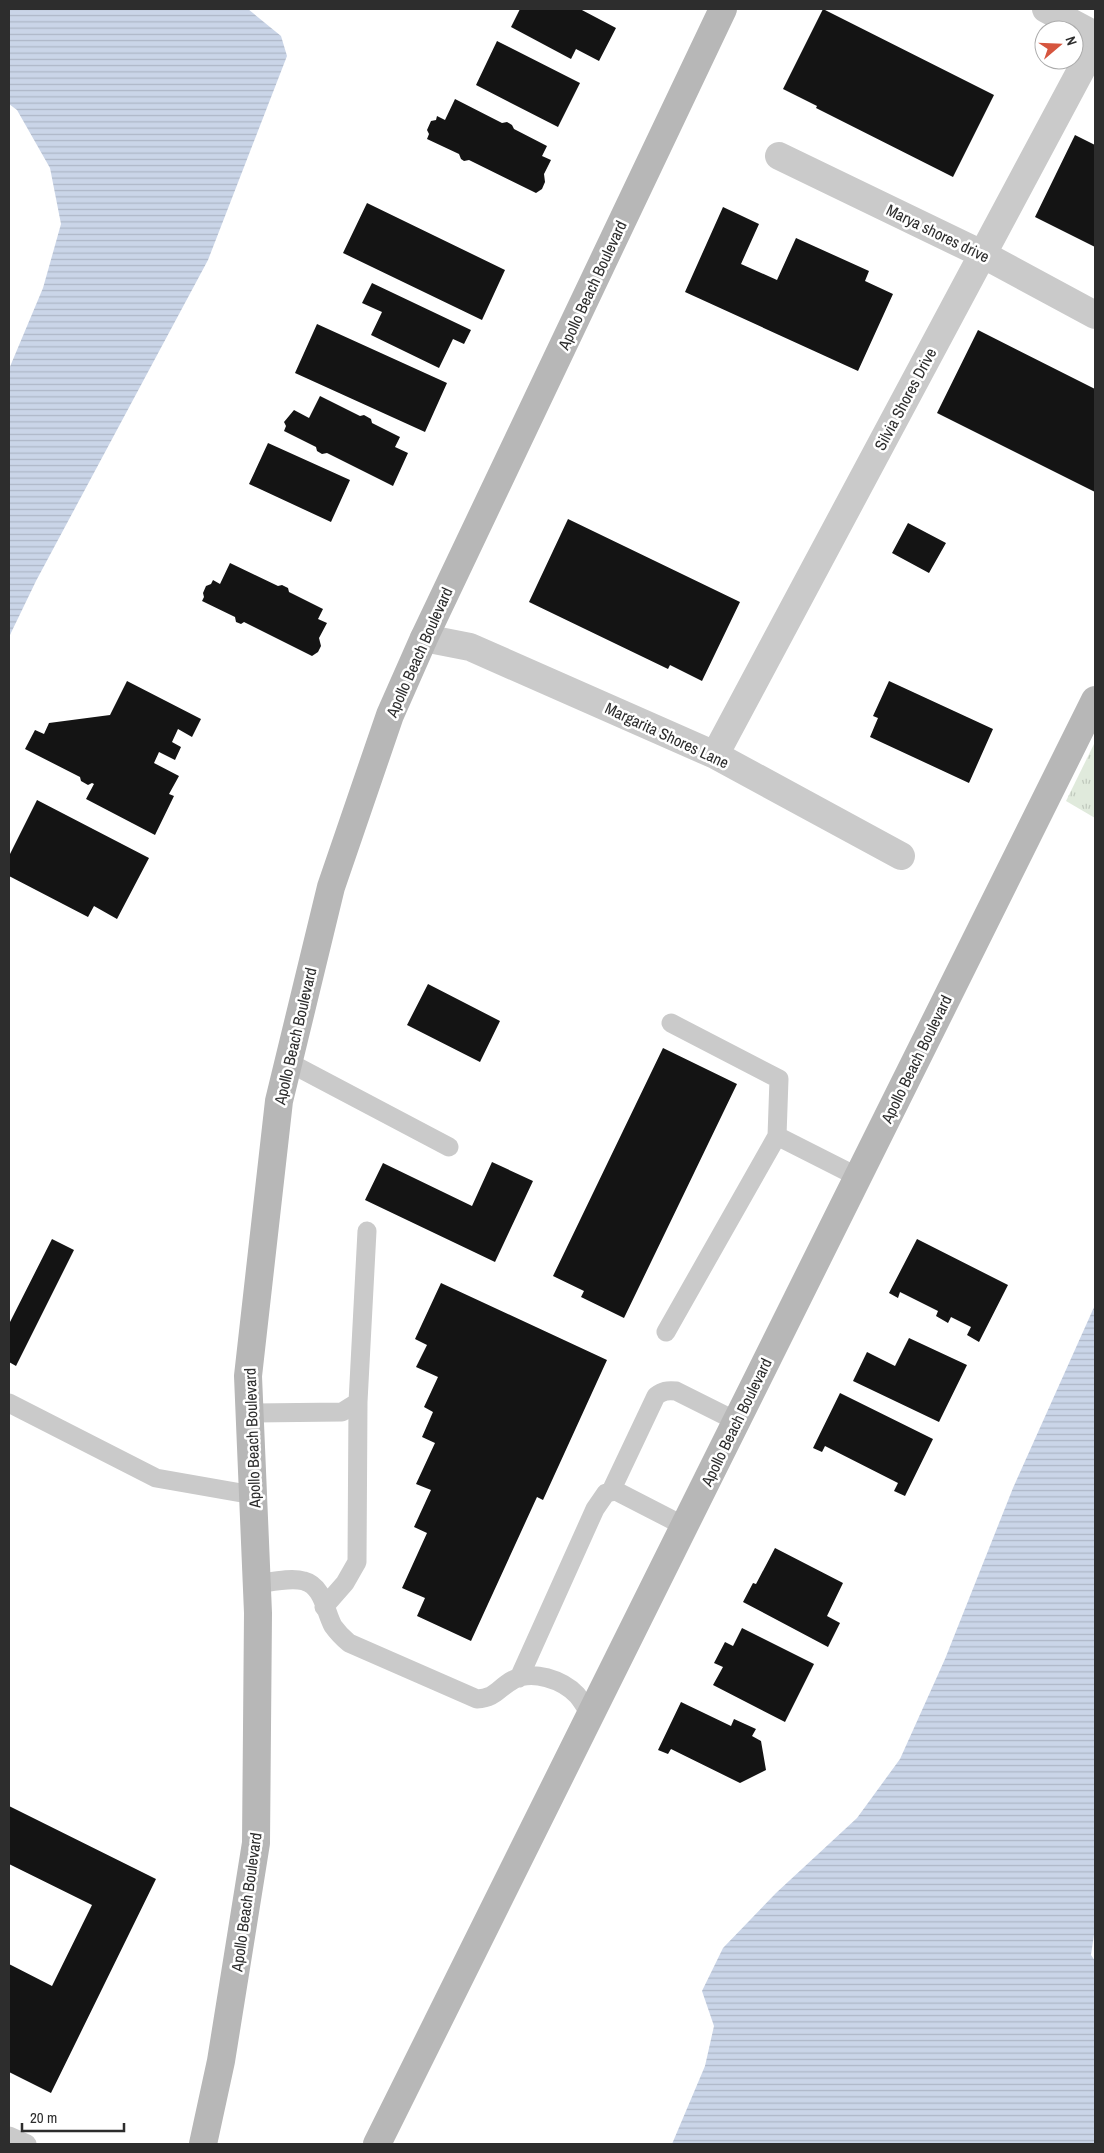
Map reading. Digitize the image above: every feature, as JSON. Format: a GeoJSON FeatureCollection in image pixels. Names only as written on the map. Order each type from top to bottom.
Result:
{"type":"FeatureCollection","features":[{"type":"Feature","properties":{"kind":"main road","name":"Apollo Beach Boulevard"},"geometry":{"type":"LineString","coordinates":[[203,2144],[221,2061],[256,1843],[257,1584],[248,1376],[279,1101],[288,1062],[331,888],[390,715],[424,638],[724,9]]}},
{"type":"Feature","properties":{"kind":"main road","name":"Apollo Beach Boulevard"},"geometry":{"type":"LineString","coordinates":[[377,2144],[1095,700]]}},
{"type":"Feature","properties":{"kind":"street"},"geometry":{"type":"LineString","coordinates":[[1046,9],[1095,35]]}},
{"type":"Feature","properties":{"kind":"street","name":"Silvia Shores Drive"},"geometry":{"type":"LineString","coordinates":[[715,755],[1095,44]]}},
{"type":"Feature","properties":{"kind":"street","name":"Marya shores drive"},"geometry":{"type":"LineString","coordinates":[[779,156],[982,254],[1095,315]]}},
{"type":"Feature","properties":{"kind":"street","name":"Margarita Shores Lane"},"geometry":{"type":"LineString","coordinates":[[424,638],[470,647],[715,755],[901,856]]}},
{"type":"Feature","properties":{"kind":"lane"},"geometry":{"type":"LineString","coordinates":[[666,1332],[777,1136],[779,1079],[671,1023]]}},
{"type":"Feature","properties":{"kind":"lane"},"geometry":{"type":"LineString","coordinates":[[288,1062],[449,1147]]}},
{"type":"Feature","properties":{"kind":"lane"},"geometry":{"type":"LineString","coordinates":[[777,1136],[858,1177]]}},
{"type":"Feature","properties":{"kind":"lane"},"geometry":{"type":"LineString","coordinates":[[324,1607],[345,1583],[357,1562],[358,1402],[367,1231]]}},
{"type":"Feature","properties":{"kind":"lane"},"geometry":{"type":"LineString","coordinates":[[519,1678],[595,1509],[601,1498],[610,1491],[656,1396],[668,1390],[676,1392],[736,1421]]}},
{"type":"Feature","properties":{"kind":"lane"},"geometry":{"type":"LineString","coordinates":[[250,1413],[342,1412],[358,1402]]}},
{"type":"Feature","properties":{"kind":"lane"},"geometry":{"type":"LineString","coordinates":[[9,1403],[156,1478],[253,1495]]}},
{"type":"Feature","properties":{"kind":"lane"},"geometry":{"type":"LineString","coordinates":[[610,1491],[616,1491],[684,1526]]}},
{"type":"Feature","properties":{"kind":"lane"},"geometry":{"type":"LineString","coordinates":[[257,1584],[304,1581],[318,1590],[324,1607],[340,1635],[349,1643],[477,1699],[487,1698],[496,1694],[502,1687],[519,1678],[531,1676],[548,1678],[564,1685],[576,1694],[591,1714]]}},
{"type":"Feature","properties":{"kind":"lane"},"geometry":{"type":"LineString","coordinates":[[9,2136],[27,2144]]}},
{"type":"Feature","properties":{"kind":"green space"},"geometry":{"type":"Polygon","coordinates":[[[1095,742],[1095,818],[1066,801],[1095,742]]]}},
{"type":"Feature","properties":{"kind":"water"},"geometry":{"type":"Polygon","coordinates":[[[9,9],[248,9],[281,36],[287,56],[208,260],[36,581],[9,637],[9,369],[43,288],[61,224],[50,168],[17,110],[9,104],[9,9]]]}},
{"type":"Feature","properties":{"kind":"water"},"geometry":{"type":"Polygon","coordinates":[[[1095,1305],[1095,1928],[1091,1955],[1095,1961],[1095,2144],[672,2144],[705,2066],[714,2026],[702,1991],[723,1948],[776,1893],[857,1818],[900,1759],[945,1659],[1013,1488],[1095,1305]]]}},
{"type":"Feature","properties":{"kind":"building"},"geometry":{"type":"Polygon","coordinates":[[[520,9],[580,9],[616,28],[599,61],[576,49],[571,59],[511,27],[520,9]]]}},
{"type":"Feature","properties":{"kind":"building"},"geometry":{"type":"Polygon","coordinates":[[[823,9],[994,95],[953,177],[816,108],[817,106],[783,89],[823,9]]]}},
{"type":"Feature","properties":{"kind":"building"},"geometry":{"type":"Polygon","coordinates":[[[497,41],[580,83],[558,127],[476,85],[497,41]]]}},
{"type":"Feature","properties":{"kind":"building"},"geometry":{"type":"Polygon","coordinates":[[[455,99],[502,123],[507,122],[514,129],[547,146],[542,156],[551,160],[544,174],[545,182],[542,189],[536,193],[469,160],[464,161],[459,154],[427,139],[429,134],[427,130],[431,121],[436,120],[437,116],[445,120],[455,99]]]}},
{"type":"Feature","properties":{"kind":"building"},"geometry":{"type":"Polygon","coordinates":[[[1075,135],[1095,145],[1095,247],[1035,217],[1075,135]]]}},
{"type":"Feature","properties":{"kind":"building"},"geometry":{"type":"Polygon","coordinates":[[[367,203],[505,270],[482,320],[343,253],[367,203]]]}},
{"type":"Feature","properties":{"kind":"building"},"geometry":{"type":"Polygon","coordinates":[[[723,207],[759,224],[741,264],[777,280],[796,238],[869,271],[865,281],[893,294],[858,371],[685,292],[723,207]]]}},
{"type":"Feature","properties":{"kind":"building"},"geometry":{"type":"Polygon","coordinates":[[[372,283],[471,330],[464,344],[453,339],[439,368],[371,335],[382,312],[362,303],[372,283]]]}},
{"type":"Feature","properties":{"kind":"building"},"geometry":{"type":"Polygon","coordinates":[[[317,324],[447,383],[425,432],[295,373],[317,324]]]}},
{"type":"Feature","properties":{"kind":"building"},"geometry":{"type":"Polygon","coordinates":[[[978,330],[1095,389],[1095,492],[937,413],[978,330]]]}},
{"type":"Feature","properties":{"kind":"building"},"geometry":{"type":"Polygon","coordinates":[[[320,396],[360,416],[364,415],[371,419],[372,423],[400,437],[395,447],[408,453],[393,486],[327,453],[322,454],[317,451],[316,447],[284,431],[286,426],[284,422],[294,410],[309,418],[320,396]]]}},
{"type":"Feature","properties":{"kind":"building"},"geometry":{"type":"Polygon","coordinates":[[[268,443],[350,480],[331,522],[249,484],[268,443]]]}},
{"type":"Feature","properties":{"kind":"building"},"geometry":{"type":"Polygon","coordinates":[[[568,519],[740,602],[702,681],[670,665],[668,669],[529,602],[568,519]]]}},
{"type":"Feature","properties":{"kind":"building"},"geometry":{"type":"Polygon","coordinates":[[[908,523],[946,543],[929,573],[892,553],[908,523]]]}},
{"type":"Feature","properties":{"kind":"building"},"geometry":{"type":"Polygon","coordinates":[[[230,563],[278,586],[282,585],[288,588],[289,592],[323,609],[318,619],[327,623],[319,638],[321,646],[318,652],[312,656],[244,622],[241,624],[236,622],[235,617],[202,601],[206,586],[211,584],[213,580],[220,584],[230,563]]]}},
{"type":"Feature","properties":{"kind":"building"},"geometry":{"type":"Polygon","coordinates":[[[127,681],[201,719],[192,737],[178,729],[172,742],[181,747],[175,760],[159,752],[154,763],[179,776],[169,794],[174,796],[155,835],[86,799],[94,784],[88,785],[81,781],[80,777],[25,749],[35,730],[44,734],[49,723],[110,715],[127,681]]]}},
{"type":"Feature","properties":{"kind":"building"},"geometry":{"type":"Polygon","coordinates":[[[889,681],[993,729],[969,783],[870,737],[878,718],[873,716],[889,681]]]}},
{"type":"Feature","properties":{"kind":"building"},"geometry":{"type":"Polygon","coordinates":[[[37,800],[149,858],[117,919],[94,906],[88,917],[9,876],[9,856],[37,800]]]}},
{"type":"Feature","properties":{"kind":"building"},"geometry":{"type":"Polygon","coordinates":[[[428,984],[500,1021],[480,1062],[407,1025],[428,984]]]}},
{"type":"Feature","properties":{"kind":"building"},"geometry":{"type":"Polygon","coordinates":[[[663,1048],[737,1084],[624,1318],[581,1297],[584,1291],[553,1276],[663,1048]]]}},
{"type":"Feature","properties":{"kind":"building"},"geometry":{"type":"Polygon","coordinates":[[[492,1162],[533,1181],[495,1262],[365,1200],[383,1163],[472,1206],[492,1162]]]}},
{"type":"Feature","properties":{"kind":"building"},"geometry":{"type":"Polygon","coordinates":[[[52,1239],[74,1250],[16,1366],[9,1362],[9,1324],[52,1239]]]}},
{"type":"Feature","properties":{"kind":"building"},"geometry":{"type":"Polygon","coordinates":[[[917,1239],[1008,1285],[979,1342],[967,1335],[971,1327],[951,1317],[948,1323],[936,1316],[938,1311],[900,1292],[898,1298],[889,1293],[917,1239]]]}},
{"type":"Feature","properties":{"kind":"building"},"geometry":{"type":"Polygon","coordinates":[[[441,1283],[607,1360],[543,1500],[537,1497],[471,1641],[417,1616],[425,1598],[402,1588],[427,1533],[414,1527],[431,1490],[416,1484],[435,1443],[422,1437],[433,1412],[424,1407],[438,1377],[416,1367],[427,1345],[415,1339],[441,1283]]]}},
{"type":"Feature","properties":{"kind":"building"},"geometry":{"type":"Polygon","coordinates":[[[909,1338],[967,1365],[939,1422],[853,1381],[867,1352],[895,1366],[909,1338]]]}},
{"type":"Feature","properties":{"kind":"building"},"geometry":{"type":"Polygon","coordinates":[[[840,1393],[933,1439],[905,1496],[894,1491],[898,1483],[825,1446],[822,1452],[813,1448],[840,1393]]]}},
{"type":"Feature","properties":{"kind":"building"},"geometry":{"type":"Polygon","coordinates":[[[775,1548],[843,1583],[827,1616],[840,1623],[828,1647],[743,1602],[753,1583],[756,1584],[775,1548]]]}},
{"type":"Feature","properties":{"kind":"building"},"geometry":{"type":"Polygon","coordinates":[[[742,1628],[814,1664],[785,1722],[713,1685],[723,1667],[714,1663],[725,1642],[733,1646],[742,1628]]]}},
{"type":"Feature","properties":{"kind":"building"},"geometry":{"type":"Polygon","coordinates":[[[681,1702],[731,1726],[734,1719],[756,1729],[752,1736],[761,1741],[766,1770],[740,1783],[671,1749],[668,1754],[658,1750],[681,1702]]]}},
{"type":"Feature","properties":{"kind":"building"},"geometry":{"type":"Polygon","coordinates":[[[9,1806],[156,1879],[51,2093],[9,2072],[9,1964],[52,1986],[92,1905],[9,1864],[9,1806]]]}}]}
